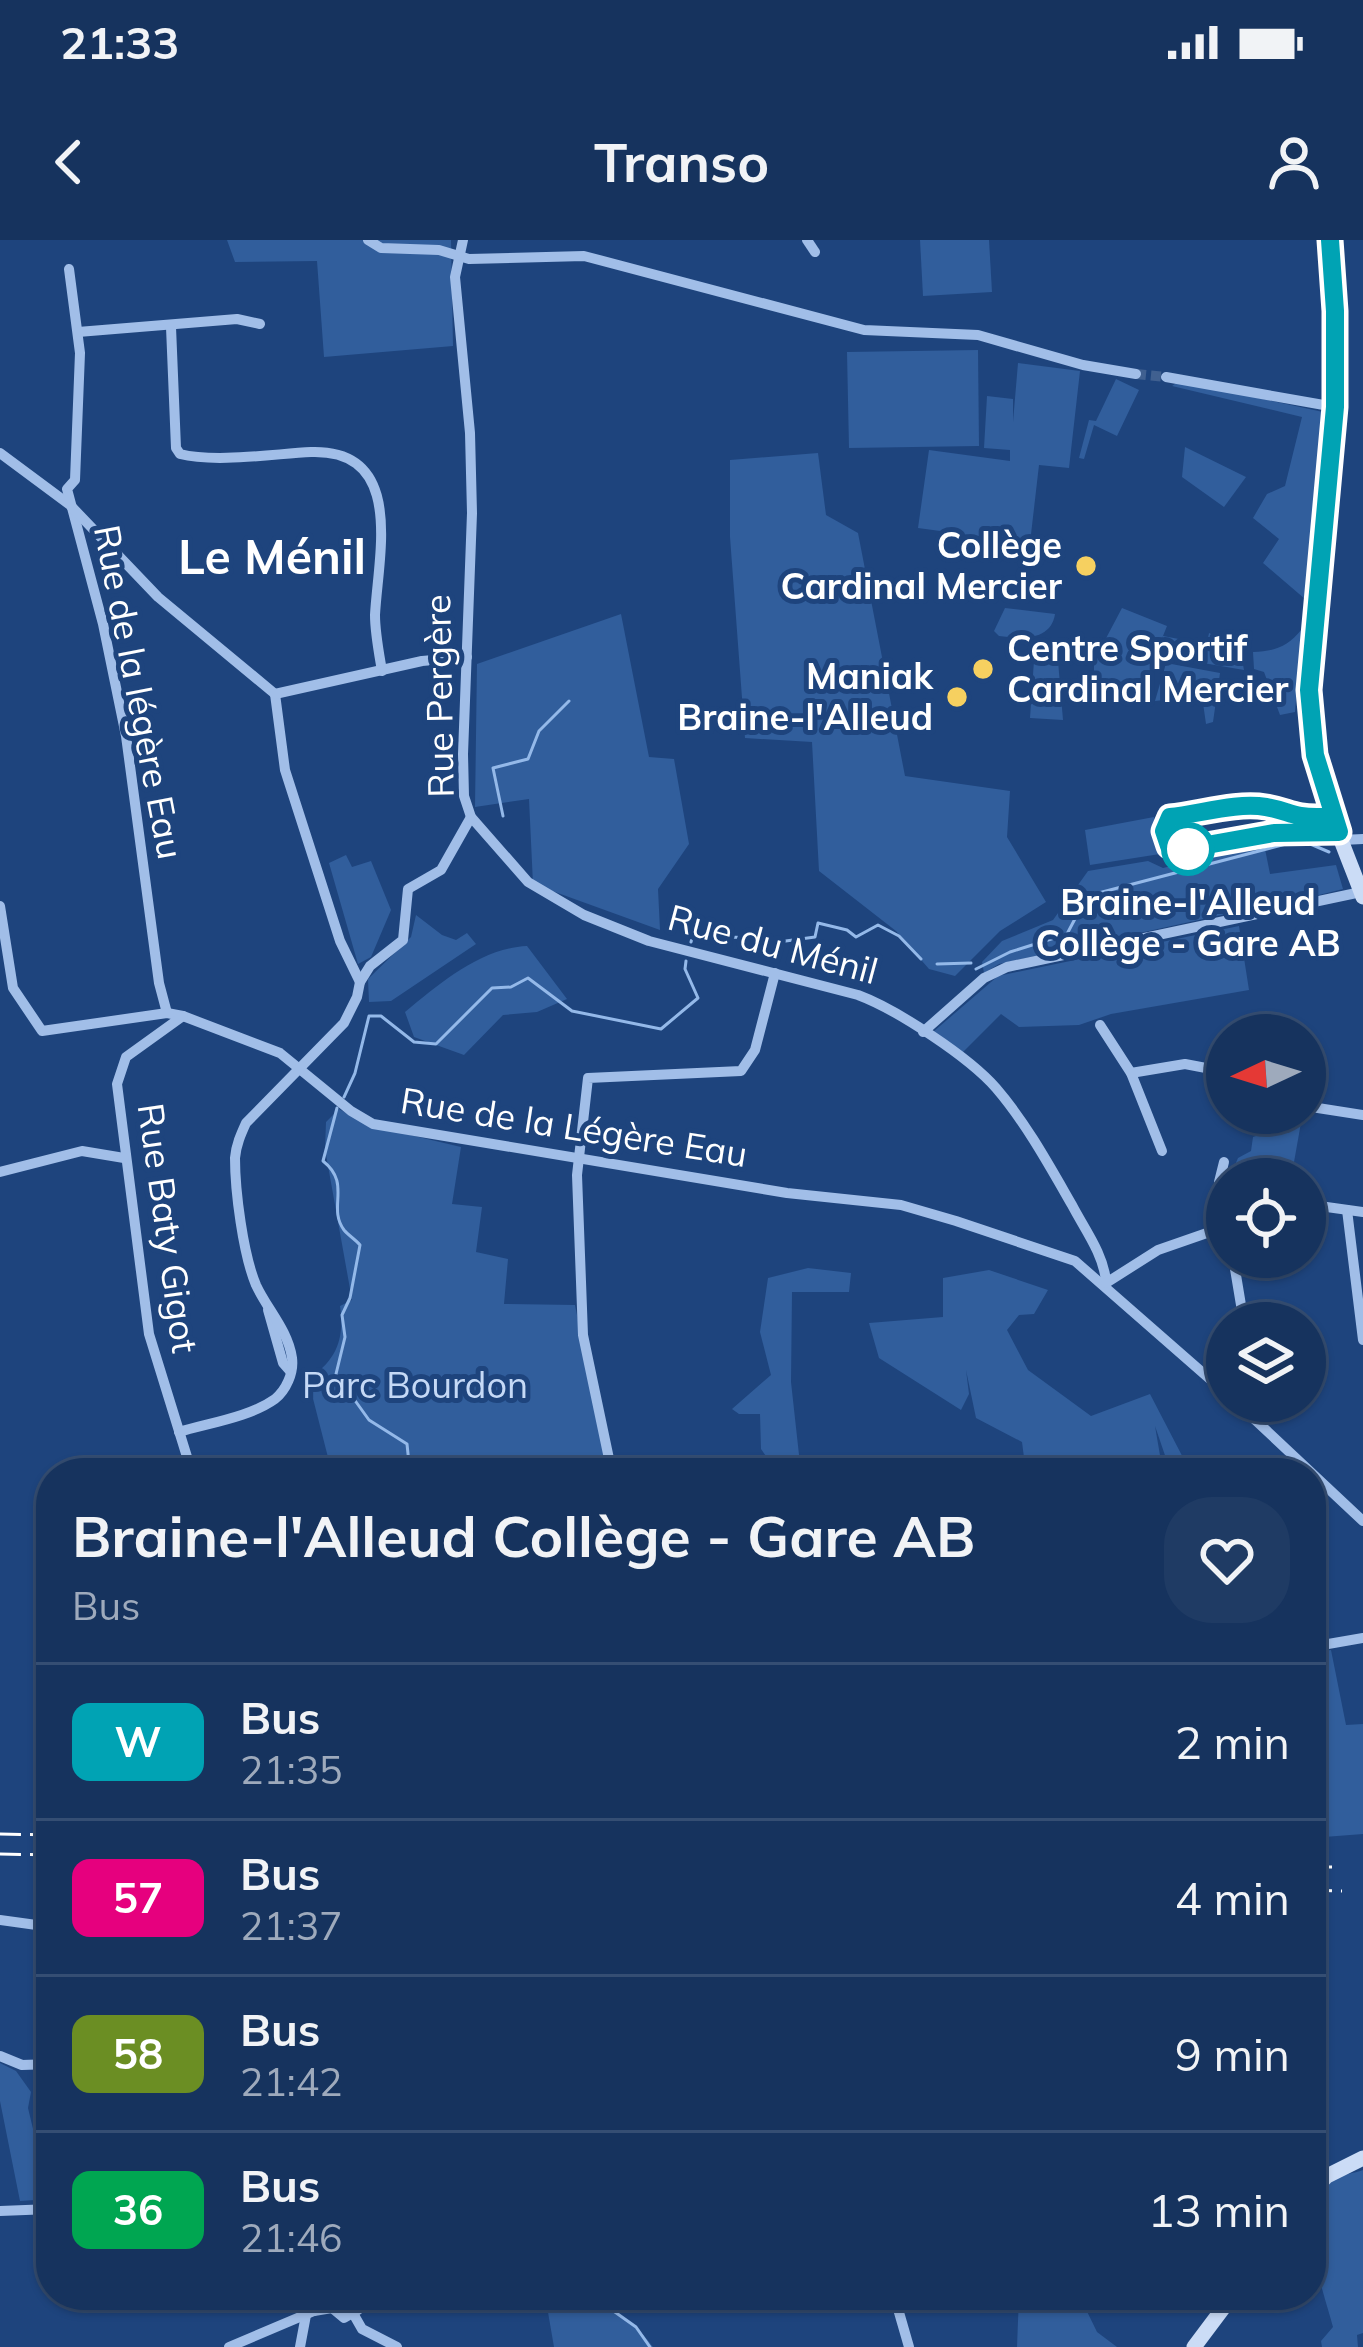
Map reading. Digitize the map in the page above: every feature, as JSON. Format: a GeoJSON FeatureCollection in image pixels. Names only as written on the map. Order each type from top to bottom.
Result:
{"type":"FeatureCollection","features":[{"type":"Feature","properties":{"kind":"main road"},"geometry":{"type":"LineString","coordinates":[[1330,240],[1335,407],[1309,690],[1315,755],[1362,894]]}},
{"type":"Feature","properties":{"kind":"main road"},"geometry":{"type":"LineString","coordinates":[[1326,2177],[1363,2158]]}},
{"type":"Feature","properties":{"kind":"main road"},"geometry":{"type":"LineString","coordinates":[[1194,2347],[1222,2310]]}},
{"type":"Feature","properties":{"kind":"street"},"geometry":{"type":"LineString","coordinates":[[368,240],[381,248],[439,250],[458,257],[584,256],[864,330],[979,334],[1083,365],[1136,374]]}},
{"type":"Feature","properties":{"kind":"street","name":"Rue Pergère"},"geometry":{"type":"LineString","coordinates":[[179,1432],[274,1399],[290,1381],[292,1359],[276,1317],[254,1281],[235,1160],[237,1143],[247,1123],[344,1024],[370,966],[403,940],[408,889],[441,870],[471,817],[463,776],[470,433],[455,277],[463,240]]}},
{"type":"Feature","properties":{"kind":"street"},"geometry":{"type":"LineString","coordinates":[[807,240],[814,252]]}},
{"type":"Feature","properties":{"kind":"street"},"geometry":{"type":"LineString","coordinates":[[69,269],[79,332],[78,451],[75,480],[67,489],[70,505]]}},
{"type":"Feature","properties":{"kind":"street"},"geometry":{"type":"LineString","coordinates":[[79,332],[237,319],[260,324]]}},
{"type":"Feature","properties":{"kind":"street"},"geometry":{"type":"LineString","coordinates":[[171,327],[180,454],[331,452],[357,466],[376,489],[383,521],[375,618],[382,670]]}},
{"type":"Feature","properties":{"kind":"street"},"geometry":{"type":"LineString","coordinates":[[1166,377],[1335,407]]}},
{"type":"Feature","properties":{"kind":"street"},"geometry":{"type":"LineString","coordinates":[[0,453],[70,505],[158,597],[274,694],[285,770],[340,941],[359,982]]}},
{"type":"Feature","properties":{"kind":"street","name":"Rue de la légère Eau"},"geometry":{"type":"LineString","coordinates":[[70,505],[110,659],[148,890]]}},
{"type":"Feature","properties":{"kind":"street"},"geometry":{"type":"LineString","coordinates":[[274,694],[466,657]]}},
{"type":"Feature","properties":{"kind":"street","name":"Rue du Ménil"},"geometry":{"type":"LineString","coordinates":[[471,817],[528,882],[584,916],[649,941],[873,1000],[993,1085],[1034,1141],[1101,1257],[1106,1284],[1206,1375]]}},
{"type":"Feature","properties":{"kind":"street"},"geometry":{"type":"LineString","coordinates":[[1342,840],[1363,839]]}},
{"type":"Feature","properties":{"kind":"street","name":"Rue de la Légère Eau"},"geometry":{"type":"LineString","coordinates":[[148,890],[167,1013],[280,1054],[374,1124],[787,1193],[901,1205],[1067,1256],[1106,1284]]}},
{"type":"Feature","properties":{"kind":"street"},"geometry":{"type":"LineString","coordinates":[[923,1032],[984,978],[1007,967],[1362,894]]}},
{"type":"Feature","properties":{"kind":"street"},"geometry":{"type":"LineString","coordinates":[[0,906],[9,976],[37,1028],[47,1032],[167,1013]]}},
{"type":"Feature","properties":{"kind":"street"},"geometry":{"type":"LineString","coordinates":[[609,1458],[584,1335],[578,1157],[588,1078],[741,1071],[755,1050],[775,973]]}},
{"type":"Feature","properties":{"kind":"street","name":"Rue Baty Gigot"},"geometry":{"type":"LineString","coordinates":[[182,1016],[137,1047],[119,1069],[117,1084],[149,1334],[187,1458]]}},
{"type":"Feature","properties":{"kind":"street"},"geometry":{"type":"LineString","coordinates":[[1100,1024],[1131,1073],[1162,1151]]}},
{"type":"Feature","properties":{"kind":"street"},"geometry":{"type":"LineString","coordinates":[[1131,1073],[1185,1064],[1206,1068]]}},
{"type":"Feature","properties":{"kind":"street"},"geometry":{"type":"LineString","coordinates":[[1326,1109],[1363,1115]]}},
{"type":"Feature","properties":{"kind":"street"},"geometry":{"type":"LineString","coordinates":[[0,1172],[82,1151],[124,1158]]}},
{"type":"Feature","properties":{"kind":"street"},"geometry":{"type":"LineString","coordinates":[[1326,1207],[1363,1212]]}},
{"type":"Feature","properties":{"kind":"street"},"geometry":{"type":"LineString","coordinates":[[1348,1210],[1363,1340]]}},
{"type":"Feature","properties":{"kind":"street"},"geometry":{"type":"LineString","coordinates":[[1106,1284],[1158,1250],[1206,1233]]}},
{"type":"Feature","properties":{"kind":"street"},"geometry":{"type":"LineString","coordinates":[[1258,1422],[1296,1458]]}},
{"type":"Feature","properties":{"kind":"street"},"geometry":{"type":"LineString","coordinates":[[1326,1486],[1363,1520]]}},
{"type":"Feature","properties":{"kind":"street"},"geometry":{"type":"LineString","coordinates":[[1326,1644],[1363,1638]]}},
{"type":"Feature","properties":{"kind":"street"},"geometry":{"type":"LineString","coordinates":[[0,1920],[36,1925]]}},
{"type":"Feature","properties":{"kind":"street"},"geometry":{"type":"LineString","coordinates":[[0,2056],[22,2065],[36,2064]]}},
{"type":"Feature","properties":{"kind":"street"},"geometry":{"type":"LineString","coordinates":[[0,2211],[36,2210]]}},
{"type":"Feature","properties":{"kind":"street"},"geometry":{"type":"LineString","coordinates":[[300,2347],[309,2310]]}},
{"type":"Feature","properties":{"kind":"street"},"geometry":{"type":"LineString","coordinates":[[229,2347],[316,2310]]}},
{"type":"Feature","properties":{"kind":"street"},"geometry":{"type":"LineString","coordinates":[[357,2310],[362,2330],[398,2347]]}},
{"type":"Feature","properties":{"kind":"street"},"geometry":{"type":"LineString","coordinates":[[898,2310],[909,2347]]}},
{"type":"Feature","properties":{"kind":"green space"},"geometry":{"type":"Polygon","coordinates":[[[227,240],[451,240],[453,346],[324,357],[317,261],[235,262],[227,240]]]}},
{"type":"Feature","properties":{"kind":"green space"},"geometry":{"type":"Polygon","coordinates":[[[920,240],[989,240],[992,292],[923,296],[920,240]]]}},
{"type":"Feature","properties":{"kind":"green space"},"geometry":{"type":"Polygon","coordinates":[[[978,350],[979,446],[849,448],[847,352],[978,350]]]}},
{"type":"Feature","properties":{"kind":"green space"},"geometry":{"type":"Polygon","coordinates":[[[1018,363],[1080,371],[1069,468],[1039,465],[1030,543],[918,528],[929,450],[1010,461],[1010,450],[984,448],[987,396],[1013,399],[1013,422],[1018,363]]]}},
{"type":"Feature","properties":{"kind":"green space"},"geometry":{"type":"Polygon","coordinates":[[[1116,379],[1139,390],[1117,436],[1094,425],[1084,459],[1079,458],[1089,420],[1096,421],[1116,379]]]}},
{"type":"Feature","properties":{"kind":"green space"},"geometry":{"type":"Polygon","coordinates":[[[1179,381],[1323,412],[1305,599],[1263,563],[1279,539],[1253,518],[1267,494],[1285,486],[1302,417],[1172,386],[1179,381]]]}},
{"type":"Feature","properties":{"kind":"green space"},"geometry":{"type":"Polygon","coordinates":[[[1185,447],[1246,477],[1224,507],[1182,477],[1185,447]]]}},
{"type":"Feature","properties":{"kind":"green space"},"geometry":{"type":"Polygon","coordinates":[[[818,453],[826,515],[858,533],[905,776],[1010,791],[1007,837],[1046,902],[1000,931],[955,976],[929,969],[896,931],[819,871],[812,742],[745,738],[730,537],[730,460],[818,453]]]}},
{"type":"Feature","properties":{"kind":"green space"},"geometry":{"type":"Polygon","coordinates":[[[1005,608],[1055,614],[1041,634],[999,636],[994,631],[1005,608]]]}},
{"type":"Feature","properties":{"kind":"green space"},"geometry":{"type":"Polygon","coordinates":[[[1122,608],[1167,626],[1150,665],[1158,668],[1142,693],[1111,694],[1094,682],[1094,661],[1122,608]]]}},
{"type":"Feature","properties":{"kind":"green space"},"geometry":{"type":"Polygon","coordinates":[[[621,614],[649,757],[674,759],[689,844],[658,889],[660,930],[533,884],[529,799],[475,807],[477,664],[621,614]]]}},
{"type":"Feature","properties":{"kind":"green space"},"geometry":{"type":"Polygon","coordinates":[[[1302,629],[1295,712],[1280,715],[1264,672],[1254,669],[1253,652],[1280,647],[1302,629]]]}},
{"type":"Feature","properties":{"kind":"green space"},"geometry":{"type":"Polygon","coordinates":[[[1209,633],[1240,649],[1244,670],[1203,663],[1209,633]]]}},
{"type":"Feature","properties":{"kind":"green space"},"geometry":{"type":"Polygon","coordinates":[[[1163,636],[1200,643],[1196,663],[1159,657],[1163,636]]]}},
{"type":"Feature","properties":{"kind":"green space"},"geometry":{"type":"Polygon","coordinates":[[[1050,643],[1057,649],[1063,720],[1030,718],[1035,646],[1050,643]]]}},
{"type":"Feature","properties":{"kind":"green space"},"geometry":{"type":"Polygon","coordinates":[[[1166,663],[1220,673],[1213,722],[1206,724],[1202,696],[1155,701],[1166,663]]]}},
{"type":"Feature","properties":{"kind":"green space"},"geometry":{"type":"Polygon","coordinates":[[[1154,817],[1160,854],[1090,865],[1085,830],[1154,817]]]}},
{"type":"Feature","properties":{"kind":"green space"},"geometry":{"type":"Polygon","coordinates":[[[1264,844],[1270,874],[1336,865],[1343,889],[999,964],[984,973],[982,962],[1002,941],[1053,920],[1088,871],[1148,861],[1163,868],[1264,844]]]}},
{"type":"Feature","properties":{"kind":"green space"},"geometry":{"type":"Polygon","coordinates":[[[346,855],[352,867],[371,861],[391,910],[371,957],[358,964],[329,863],[346,855]]]}},
{"type":"Feature","properties":{"kind":"green space"},"geometry":{"type":"Polygon","coordinates":[[[416,915],[442,935],[456,940],[467,933],[476,944],[391,1001],[369,1002],[368,979],[411,937],[416,915]]]}},
{"type":"Feature","properties":{"kind":"green space"},"geometry":{"type":"Polygon","coordinates":[[[1239,926],[1249,990],[1111,1014],[1079,1025],[1019,1027],[1001,1014],[962,1053],[933,1032],[998,976],[1239,926]]]}},
{"type":"Feature","properties":{"kind":"green space"},"geometry":{"type":"Polygon","coordinates":[[[527,946],[567,999],[537,1012],[503,1015],[464,1055],[414,1037],[405,1012],[418,1001],[477,960],[527,946]]]}},
{"type":"Feature","properties":{"kind":"green space","name":"Parc Bourdon"},"geometry":{"type":"Polygon","coordinates":[[[339,1109],[368,1125],[461,1147],[452,1204],[482,1207],[476,1252],[508,1259],[504,1304],[575,1305],[605,1458],[328,1458],[308,1379],[332,1357],[341,1329],[340,1306],[352,1300],[325,1149],[326,1122],[339,1109]]]}},
{"type":"Feature","properties":{"kind":"green space"},"geometry":{"type":"Polygon","coordinates":[[[1299,1134],[1295,1158],[1238,1158],[1251,1151],[1253,1137],[1299,1134]]]}},
{"type":"Feature","properties":{"kind":"green space"},"geometry":{"type":"Polygon","coordinates":[[[808,1268],[851,1273],[849,1292],[792,1292],[791,1382],[799,1458],[767,1458],[761,1449],[760,1414],[739,1414],[732,1409],[771,1375],[760,1332],[768,1278],[808,1268]]]}},
{"type":"Feature","properties":{"kind":"green space"},"geometry":{"type":"Polygon","coordinates":[[[989,1270],[1048,1290],[1034,1314],[1019,1315],[1007,1330],[1028,1370],[1091,1416],[1150,1394],[1183,1458],[1166,1458],[1155,1426],[1160,1458],[1024,1458],[1022,1442],[976,1418],[966,1370],[969,1394],[961,1410],[879,1358],[869,1323],[943,1317],[943,1278],[989,1270]]]}},
{"type":"Feature","properties":{"kind":"green space"},"geometry":{"type":"Polygon","coordinates":[[[1331,1650],[1346,1725],[1363,1724],[1363,1834],[1326,1837],[1326,1651],[1331,1650]]]}},
{"type":"Feature","properties":{"kind":"green space"},"geometry":{"type":"Polygon","coordinates":[[[0,2063],[16,2071],[31,2092],[28,2108],[36,2135],[36,2200],[20,2201],[0,2101],[0,2063]]]}},
{"type":"Feature","properties":{"kind":"green space"},"geometry":{"type":"Polygon","coordinates":[[[1363,2170],[1363,2333],[1357,2335],[1358,2347],[1322,2347],[1321,2341],[1333,2327],[1326,2300],[1326,2183],[1363,2170]]]}},
{"type":"Feature","properties":{"kind":"green space"},"geometry":{"type":"Polygon","coordinates":[[[548,2310],[614,2310],[653,2347],[554,2347],[548,2310]]]}},
{"type":"Feature","properties":{"kind":"green space"},"geometry":{"type":"Polygon","coordinates":[[[1018,2310],[1086,2310],[1097,2332],[1117,2347],[1017,2347],[1018,2310]]]}},
{"type":"Feature","properties":{"kind":"waterway"},"geometry":{"type":"LineString","coordinates":[[503,816],[493,768],[528,759],[539,731],[569,701]]}},
{"type":"Feature","properties":{"kind":"waterway"},"geometry":{"type":"LineString","coordinates":[[976,969],[1010,952],[1067,934],[1087,896],[1301,840],[1329,852]]}},
{"type":"Feature","properties":{"kind":"waterway"},"geometry":{"type":"LineString","coordinates":[[691,942],[694,931],[758,939],[764,933],[771,943],[815,937],[818,923],[856,937],[878,925],[899,936],[921,959]]}},
{"type":"Feature","properties":{"kind":"waterway"},"geometry":{"type":"LineString","coordinates":[[344,1097],[369,1016],[381,1016],[414,1042],[436,1044],[492,988],[511,987],[528,978],[572,1011],[661,1029],[698,998],[686,961]]}},
{"type":"Feature","properties":{"kind":"waterway"},"geometry":{"type":"LineString","coordinates":[[937,964],[971,963]]}},
{"type":"Feature","properties":{"kind":"waterway"},"geometry":{"type":"LineString","coordinates":[[337,1108],[323,1161],[336,1178],[339,1221],[360,1245],[342,1315],[345,1337],[336,1374],[369,1420],[407,1444],[408,1458]]}},
{"type":"Feature","properties":{"kind":"waterway"},"geometry":{"type":"LineString","coordinates":[[612,2310],[636,2327],[650,2347]]}},
{"type":"Feature","properties":{"kind":"tunnel"},"geometry":{"type":"LineString","coordinates":[[1136,374],[1166,377]]}},
{"type":"Feature","properties":{"kind":"railway"},"geometry":{"type":"LineString","coordinates":[[0,1834],[36,1835]]}},
{"type":"Feature","properties":{"kind":"railway"},"geometry":{"type":"LineString","coordinates":[[0,1854],[36,1855]]}},
{"type":"Feature","properties":{"kind":"railway"},"geometry":{"type":"LineString","coordinates":[[1326,1867],[1341,1867]]}},
{"type":"Feature","properties":{"kind":"railway"},"geometry":{"type":"LineString","coordinates":[[1326,1890],[1342,1891]]}},
{"type":"Feature","properties":{"kind":"bus line","name":"W"},"geometry":{"type":"LineString","coordinates":[[1322,817],[1297,819],[1266,807],[1225,809],[1170,817],[1163,825],[1169,846],[1179,850],[1274,833],[1339,832],[1315,755],[1309,690],[1335,407],[1330,240]]}},
{"type":"Feature","properties":{"kind":"place","name":"Collège Cardinal Mercier"},"geometry":{"type":"Point","coordinates":[1086,566]}},
{"type":"Feature","properties":{"kind":"place","name":"Centre Sportif Cardinal Mercier"},"geometry":{"type":"Point","coordinates":[983,669]}},
{"type":"Feature","properties":{"kind":"place","name":"Maniak Braine-l'Alleud"},"geometry":{"type":"Point","coordinates":[957,697]}},
{"type":"Feature","properties":{"kind":"place","name":"Braine-l'Alleud Collège - Gare AB"},"geometry":{"type":"Point","coordinates":[1188,849]}},
{"type":"Feature","properties":{"kind":"district","name":"Le Ménil"},"geometry":{"type":"Point","coordinates":[272,557]}}]}
